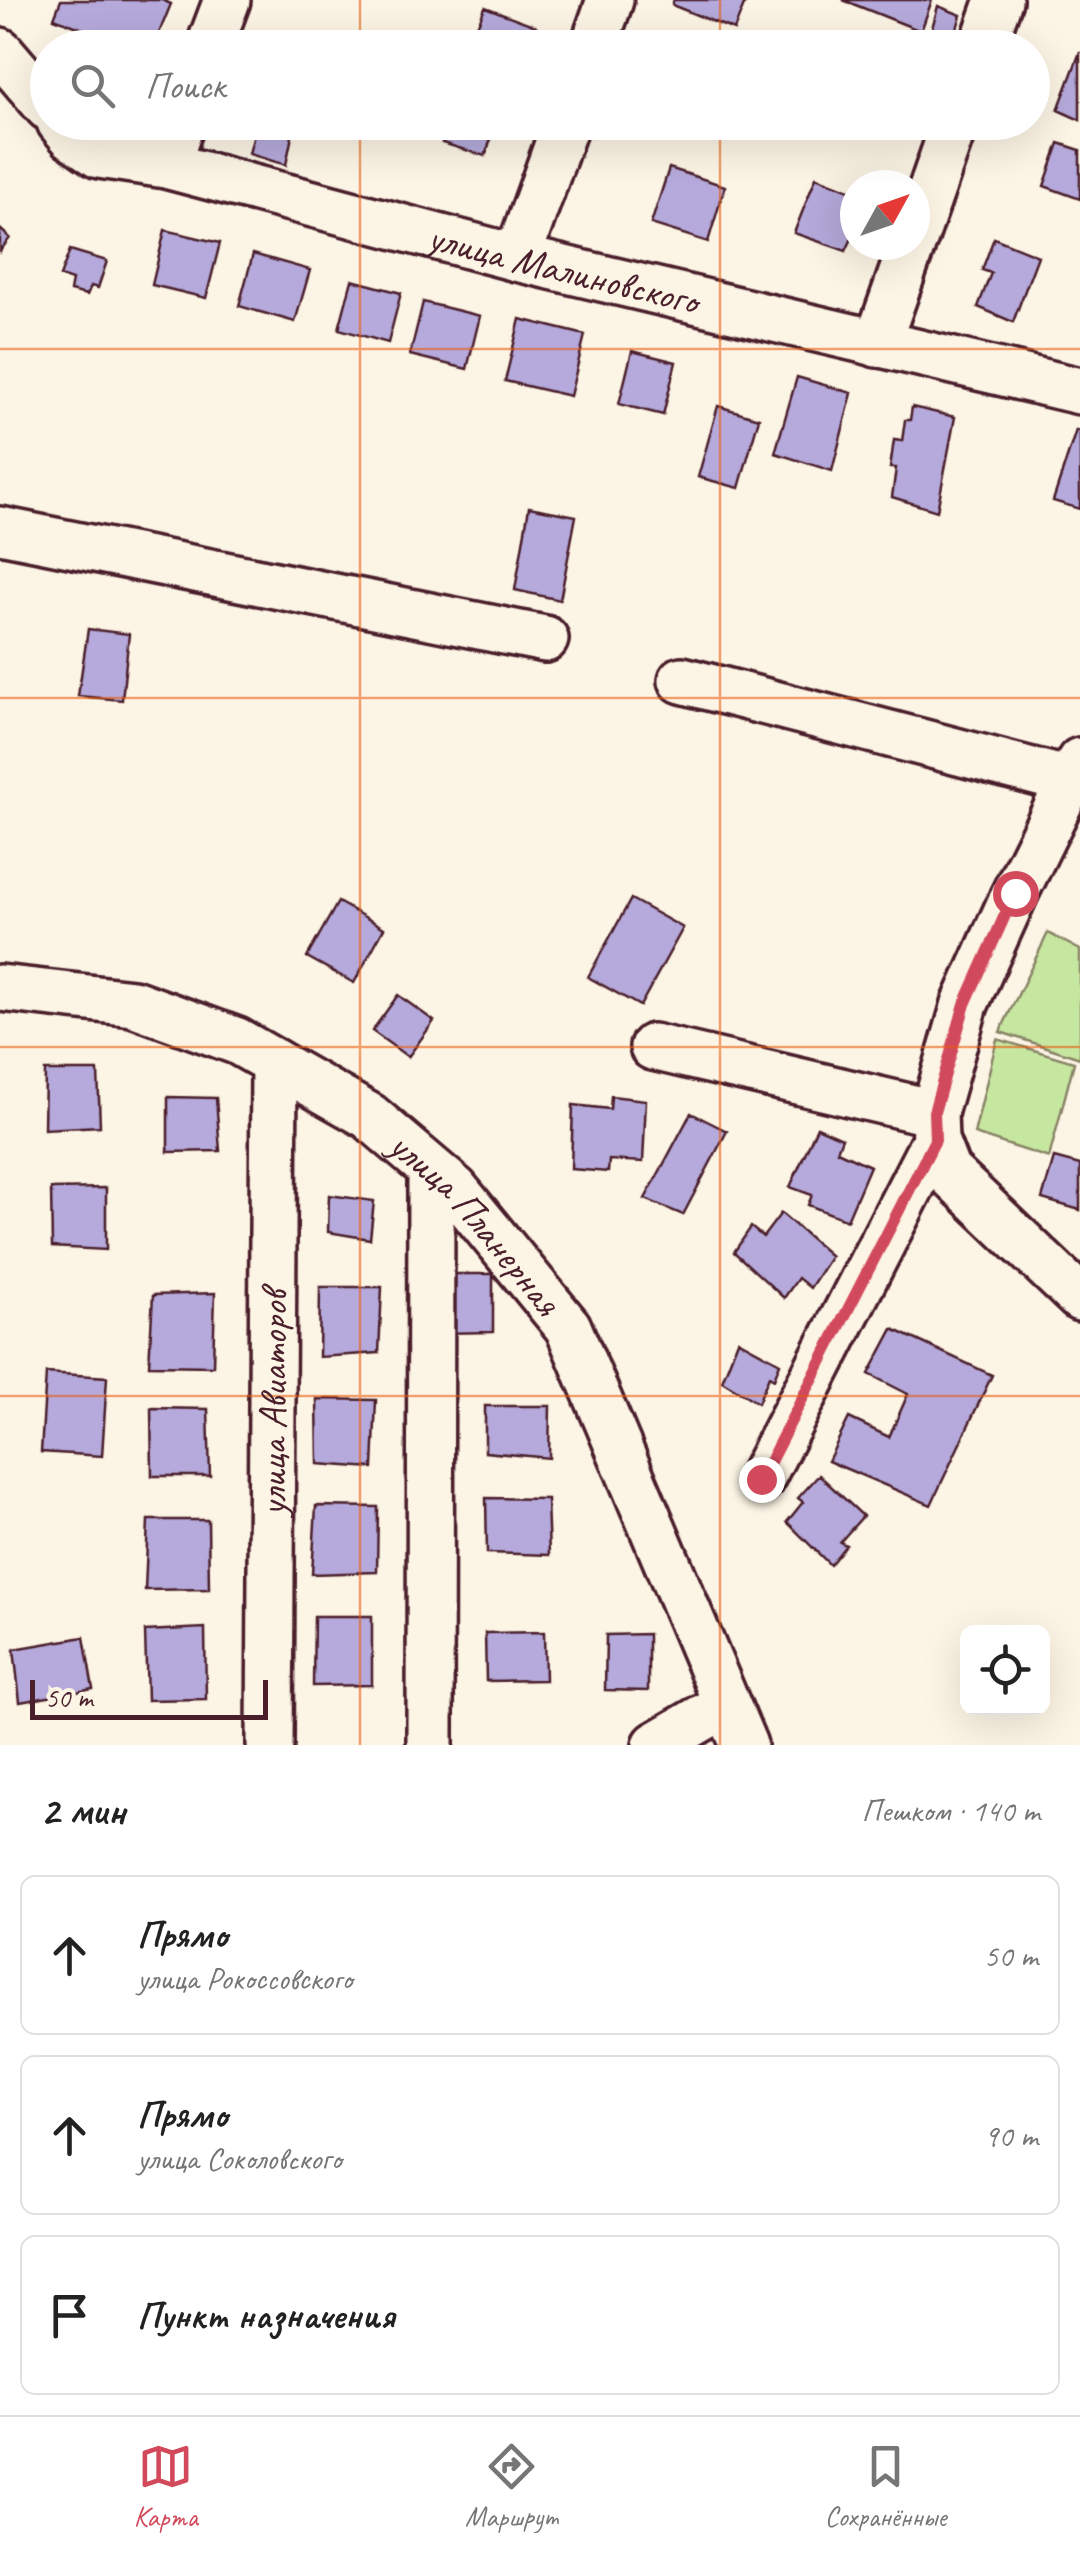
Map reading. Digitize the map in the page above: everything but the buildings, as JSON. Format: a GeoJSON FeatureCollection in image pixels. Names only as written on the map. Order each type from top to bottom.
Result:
{"type":"FeatureCollection","features":[{"type":"Feature","properties":{"kind":"street"},"geometry":{"type":"LineString","coordinates":[[216,30],[227,0]]}},
{"type":"Feature","properties":{"kind":"street"},"geometry":{"type":"LineString","coordinates":[[599,30],[610,0]]}},
{"type":"Feature","properties":{"kind":"street"},"geometry":{"type":"LineString","coordinates":[[988,30],[999,0]]}},
{"type":"Feature","properties":{"kind":"street"},"geometry":{"type":"LineString","coordinates":[[0,51],[30,86]]}},
{"type":"Feature","properties":{"kind":"street","name":"улица Малиновского"},"geometry":{"type":"LineString","coordinates":[[78,140],[99,154],[166,164],[517,258],[1080,391]]}},
{"type":"Feature","properties":{"kind":"street"},"geometry":{"type":"LineString","coordinates":[[166,164],[175,140]]}},
{"type":"Feature","properties":{"kind":"street"},"geometry":{"type":"LineString","coordinates":[[517,258],[560,140]]}},
{"type":"Feature","properties":{"kind":"street"},"geometry":{"type":"LineString","coordinates":[[930,195],[950,140]]}},
{"type":"Feature","properties":{"kind":"street"},"geometry":{"type":"LineString","coordinates":[[877,344],[907,260]]}},
{"type":"Feature","properties":{"kind":"street"},"geometry":{"type":"LineString","coordinates":[[0,530],[546,639]]}},
{"type":"Feature","properties":{"kind":"street"},"geometry":{"type":"LineString","coordinates":[[682,680],[1075,771],[965,1004],[934,1126],[761,1479]]}},
{"type":"Feature","properties":{"kind":"street","name":"улица Планерная"},"geometry":{"type":"LineString","coordinates":[[0,988],[133,1002],[237,1041],[369,1116],[455,1189],[568,1327],[744,1745]]}},
{"type":"Feature","properties":{"kind":"street"},"geometry":{"type":"LineString","coordinates":[[653,1047],[934,1126]]}},
{"type":"Feature","properties":{"kind":"street","name":"улица Авиаторов"},"geometry":{"type":"LineString","coordinates":[[270,1745],[274,1062]]}},
{"type":"Feature","properties":{"kind":"street"},"geometry":{"type":"LineString","coordinates":[[934,1126],[947,1171],[1080,1298]]}},
{"type":"Feature","properties":{"kind":"street"},"geometry":{"type":"LineString","coordinates":[[430,1745],[431,1170]]}},
{"type":"Feature","properties":{"kind":"street"},"geometry":{"type":"LineString","coordinates":[[656,1745],[726,1704]]}},
{"type":"Feature","properties":{"kind":"green space"},"geometry":{"type":"Polygon","coordinates":[[[1048,933],[1080,950],[1080,1058],[1000,1032],[1048,933]]]}},
{"type":"Feature","properties":{"kind":"green space"},"geometry":{"type":"Polygon","coordinates":[[[997,1039],[1074,1062],[1049,1158],[974,1134],[997,1039]]]}},
{"type":"Feature","properties":{"kind":"route"},"geometry":{"type":"LineString","coordinates":[[761,1479],[935,1140],[934,1112],[965,1004],[1015,893]]}}]}
